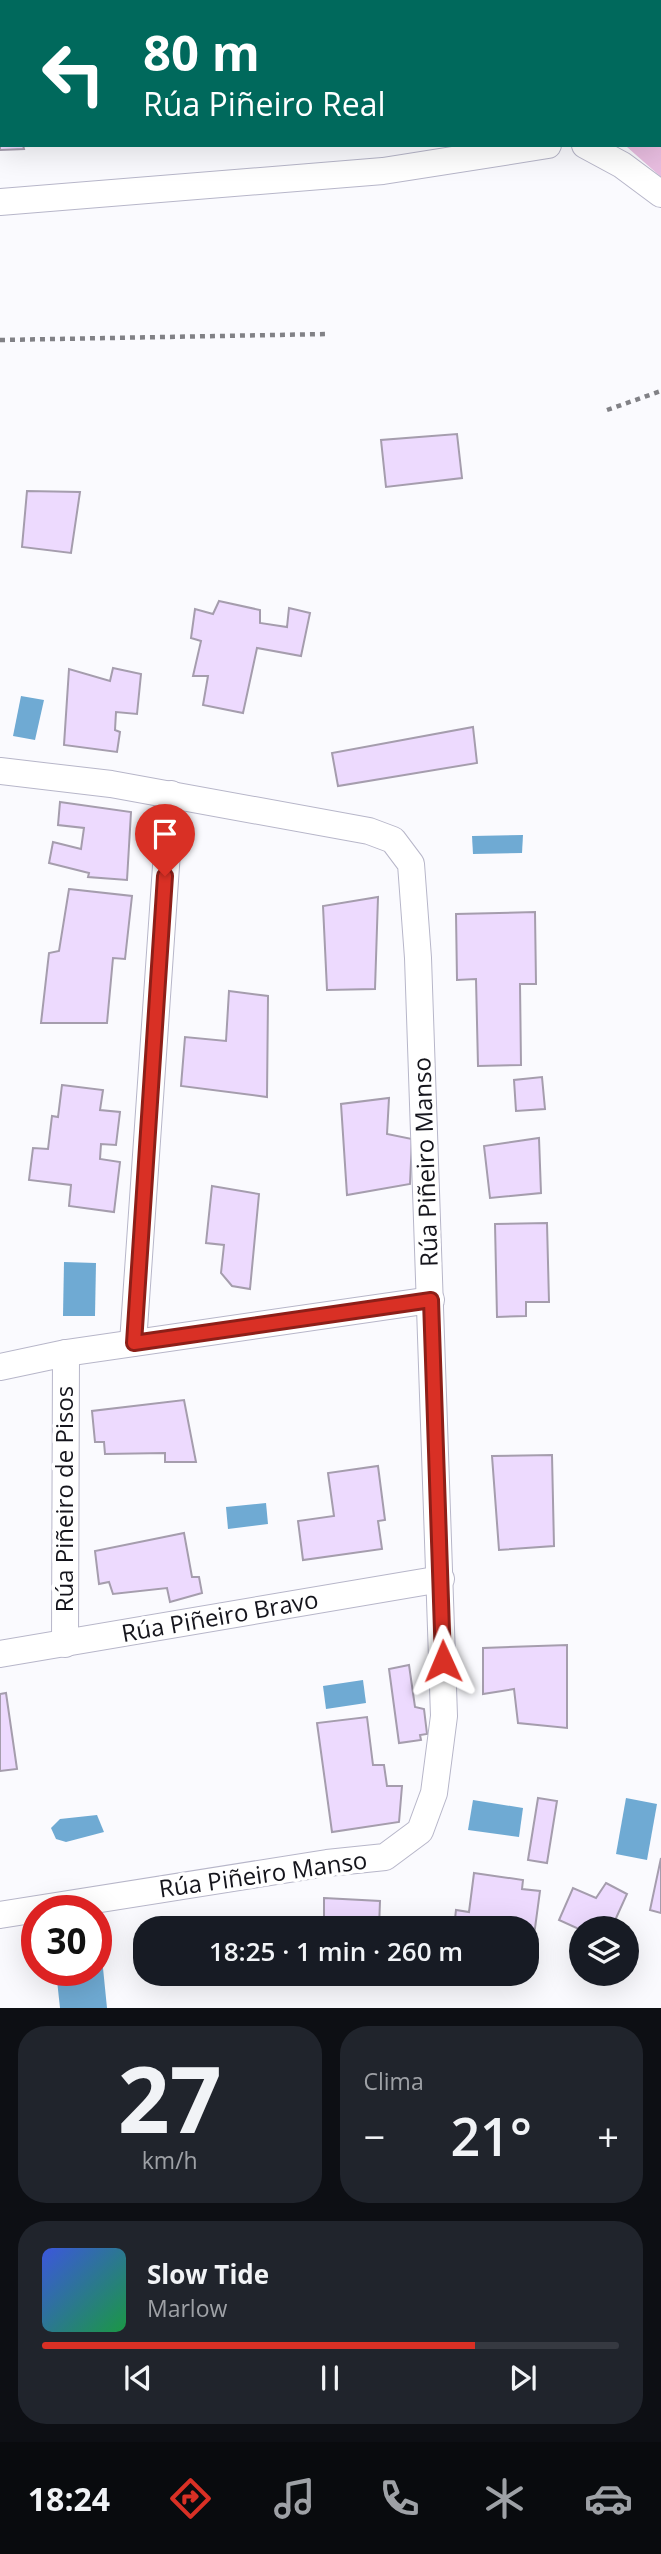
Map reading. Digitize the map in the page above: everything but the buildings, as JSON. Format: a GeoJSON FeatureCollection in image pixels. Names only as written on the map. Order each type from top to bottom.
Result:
{"type":"FeatureCollection","features":[{"type":"Feature","properties":{"kind":"street"},"geometry":{"type":"LineString","coordinates":[[0,202],[383,171],[535,147]]}},
{"type":"Feature","properties":{"kind":"street"},"geometry":{"type":"LineString","coordinates":[[589,147],[622,165],[661,194]]}},
{"type":"Feature","properties":{"kind":"street","name":"Rúa Piñeiro Manso"},"geometry":{"type":"LineString","coordinates":[[0,771],[171,794],[369,831],[393,840],[411,864],[418,958],[444,1716],[434,1793],[420,1831],[385,1857],[327,1863],[0,1915]]}},
{"type":"Feature","properties":{"kind":"street"},"geometry":{"type":"LineString","coordinates":[[134,1343],[171,794]]}},
{"type":"Feature","properties":{"kind":"street"},"geometry":{"type":"LineString","coordinates":[[0,1367],[66,1353],[431,1300]]}},
{"type":"Feature","properties":{"kind":"street","name":"Rúa Piñeiro de Pisos"},"geometry":{"type":"LineString","coordinates":[[65,1644],[66,1353]]}},
{"type":"Feature","properties":{"kind":"street","name":"Rúa Piñeiro Bravo"},"geometry":{"type":"LineString","coordinates":[[0,1654],[441,1579]]}},
{"type":"Feature","properties":{"kind":"path"},"geometry":{"type":"LineString","coordinates":[[0,340],[328,334]]}},
{"type":"Feature","properties":{"kind":"path"},"geometry":{"type":"LineString","coordinates":[[607,410],[661,391]]}},
{"type":"Feature","properties":{"kind":"shaded area"},"geometry":{"type":"Polygon","coordinates":[[[627,147],[661,147],[661,177],[627,147]]]}},
{"type":"Feature","properties":{"kind":"water"},"geometry":{"type":"Polygon","coordinates":[[[21,696],[44,700],[35,740],[13,736],[21,696]]]}},
{"type":"Feature","properties":{"kind":"water"},"geometry":{"type":"Polygon","coordinates":[[[523,835],[522,853],[473,854],[472,836],[523,835]]]}},
{"type":"Feature","properties":{"kind":"water"},"geometry":{"type":"Polygon","coordinates":[[[64,1262],[96,1263],[95,1316],[63,1316],[64,1262]]]}},
{"type":"Feature","properties":{"kind":"water"},"geometry":{"type":"Polygon","coordinates":[[[266,1503],[268,1524],[228,1529],[226,1507],[266,1503]]]}},
{"type":"Feature","properties":{"kind":"water"},"geometry":{"type":"Polygon","coordinates":[[[363,1680],[366,1703],[326,1709],[323,1686],[363,1680]]]}},
{"type":"Feature","properties":{"kind":"water"},"geometry":{"type":"Polygon","coordinates":[[[626,1798],[657,1804],[647,1860],[616,1854],[626,1798]]]}},
{"type":"Feature","properties":{"kind":"water"},"geometry":{"type":"Polygon","coordinates":[[[473,1800],[523,1808],[519,1837],[468,1830],[473,1800]]]}},
{"type":"Feature","properties":{"kind":"water"},"geometry":{"type":"Polygon","coordinates":[[[97,1815],[104,1832],[66,1842],[56,1839],[51,1828],[60,1819],[97,1815]]]}},
{"type":"Feature","properties":{"kind":"water"},"geometry":{"type":"Polygon","coordinates":[[[58,1986],[105,1986],[107,2008],[60,2008],[58,1986]]]}},
{"type":"Feature","properties":{"kind":"route"},"geometry":{"type":"LineString","coordinates":[[165,876],[134,1343],[431,1300],[443,1661]]}}]}
